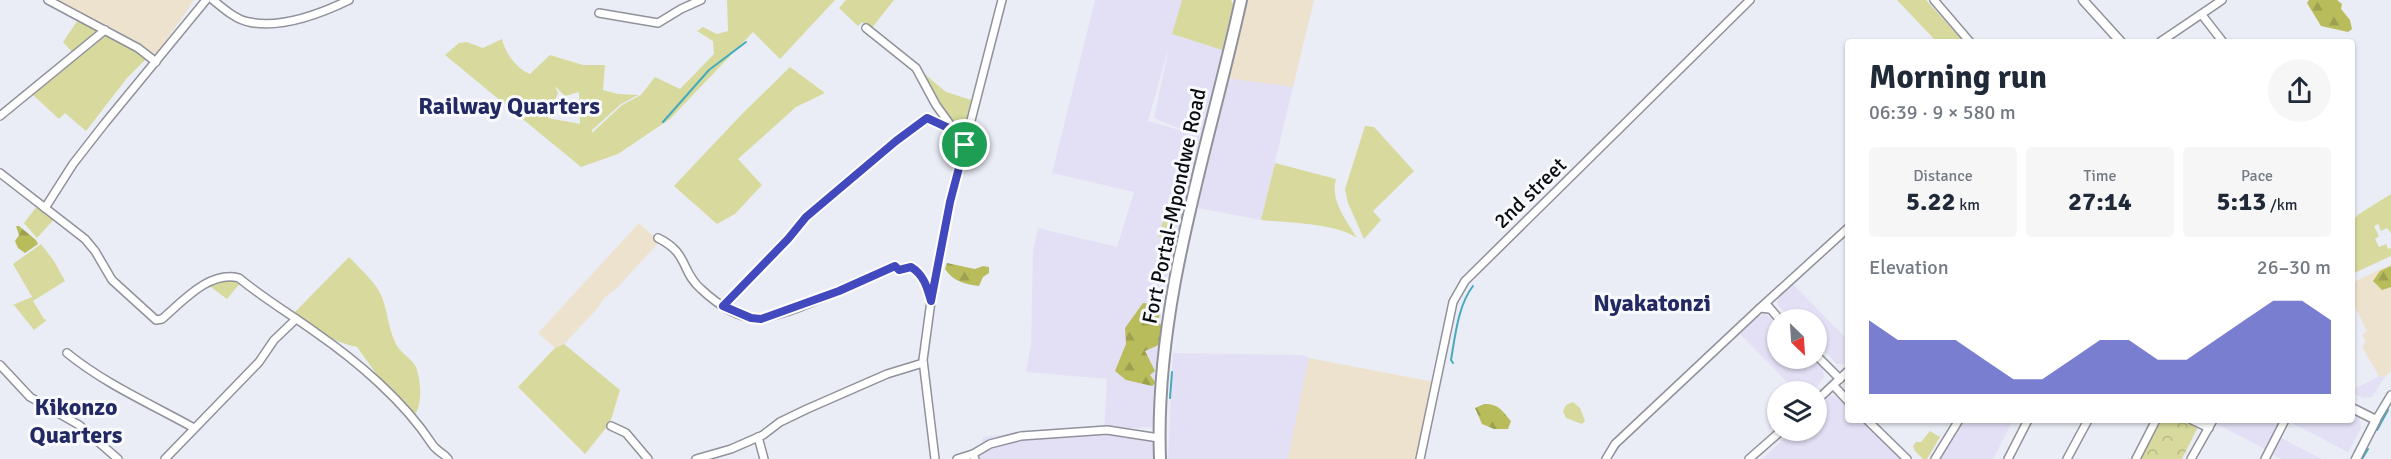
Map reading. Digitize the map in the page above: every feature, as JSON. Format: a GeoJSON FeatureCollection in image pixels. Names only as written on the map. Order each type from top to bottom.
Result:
{"type":"FeatureCollection","features":[{"type":"Feature","properties":{"kind":"highway","name":"Fort Portal-Mpondwe Road"},"geometry":{"type":"LineString","coordinates":[[1160,459],[1159,438],[1166,341],[1175,275],[1239,1]]}},
{"type":"Feature","properties":{"kind":"street"},"geometry":{"type":"LineString","coordinates":[[48,0],[138,48],[156,62]]}},
{"type":"Feature","properties":{"kind":"street"},"geometry":{"type":"LineString","coordinates":[[45,208],[73,164],[206,0]]}},
{"type":"Feature","properties":{"kind":"street"},"geometry":{"type":"LineString","coordinates":[[213,0],[247,22],[265,23],[287,22],[349,0]]}},
{"type":"Feature","properties":{"kind":"street"},"geometry":{"type":"LineString","coordinates":[[599,13],[658,23],[701,0]]}},
{"type":"Feature","properties":{"kind":"street"},"geometry":{"type":"LineString","coordinates":[[935,459],[923,363],[931,301],[948,213],[1002,0]]}},
{"type":"Feature","properties":{"kind":"street","name":"2nd street"},"geometry":{"type":"LineString","coordinates":[[1420,459],[1453,302],[1465,281],[1750,0]]}},
{"type":"Feature","properties":{"kind":"street"},"geometry":{"type":"LineString","coordinates":[[1934,0],[1967,39]]}},
{"type":"Feature","properties":{"kind":"street"},"geometry":{"type":"LineString","coordinates":[[2083,0],[2118,39]]}},
{"type":"Feature","properties":{"kind":"street"},"geometry":{"type":"LineString","coordinates":[[2165,39],[2202,15],[2217,1]]}},
{"type":"Feature","properties":{"kind":"street"},"geometry":{"type":"LineString","coordinates":[[2202,15],[2221,39]]}},
{"type":"Feature","properties":{"kind":"street"},"geometry":{"type":"LineString","coordinates":[[866,28],[916,68],[936,105],[965,145]]}},
{"type":"Feature","properties":{"kind":"street"},"geometry":{"type":"LineString","coordinates":[[0,116],[105,30]]}},
{"type":"Feature","properties":{"kind":"street"},"geometry":{"type":"LineString","coordinates":[[723,306],[788,239],[806,217],[896,141],[927,118],[955,131]]}},
{"type":"Feature","properties":{"kind":"street"},"geometry":{"type":"LineString","coordinates":[[0,173],[85,239],[112,280],[156,320],[162,319],[215,278],[229,275],[240,279],[316,332],[389,393],[421,426],[436,449],[445,454],[447,459]]}},
{"type":"Feature","properties":{"kind":"street"},"geometry":{"type":"LineString","coordinates":[[1606,459],[1615,444],[1766,301],[1845,231]]}},
{"type":"Feature","properties":{"kind":"street"},"geometry":{"type":"LineString","coordinates":[[658,238],[677,250],[698,286],[723,306],[751,318],[761,319],[839,291],[895,266],[899,270],[911,267],[916,270],[925,281],[931,301]]}},
{"type":"Feature","properties":{"kind":"street"},"geometry":{"type":"LineString","coordinates":[[1766,301],[1770,309]]}},
{"type":"Feature","properties":{"kind":"street"},"geometry":{"type":"LineString","coordinates":[[1760,308],[1770,309]]}},
{"type":"Feature","properties":{"kind":"street"},"geometry":{"type":"LineString","coordinates":[[165,459],[259,362],[274,340],[296,319]]}},
{"type":"Feature","properties":{"kind":"street"},"geometry":{"type":"LineString","coordinates":[[67,353],[110,383],[194,428]]}},
{"type":"Feature","properties":{"kind":"street"},"geometry":{"type":"LineString","coordinates":[[696,459],[730,449],[758,437],[780,422],[807,409],[887,374],[923,363]]}},
{"type":"Feature","properties":{"kind":"street"},"geometry":{"type":"LineString","coordinates":[[0,365],[30,398],[79,425],[118,459]]}},
{"type":"Feature","properties":{"kind":"street"},"geometry":{"type":"LineString","coordinates":[[1827,366],[1840,379]]}},
{"type":"Feature","properties":{"kind":"street"},"geometry":{"type":"LineString","coordinates":[[1827,392],[1845,374]]}},
{"type":"Feature","properties":{"kind":"street"},"geometry":{"type":"LineString","coordinates":[[1834,386],[1845,398]]}},
{"type":"Feature","properties":{"kind":"street"},"geometry":{"type":"LineString","coordinates":[[2356,459],[2391,395]]}},
{"type":"Feature","properties":{"kind":"street"},"geometry":{"type":"LineString","coordinates":[[2355,410],[2376,420]]}},
{"type":"Feature","properties":{"kind":"street"},"geometry":{"type":"LineString","coordinates":[[1870,423],[1907,459]]}},
{"type":"Feature","properties":{"kind":"street"},"geometry":{"type":"LineString","coordinates":[[1935,459],[1957,423]]}},
{"type":"Feature","properties":{"kind":"street"},"geometry":{"type":"LineString","coordinates":[[2008,459],[2026,423]]}},
{"type":"Feature","properties":{"kind":"street"},"geometry":{"type":"LineString","coordinates":[[2067,459],[2086,423]]}},
{"type":"Feature","properties":{"kind":"street"},"geometry":{"type":"LineString","coordinates":[[2136,459],[2154,423]]}},
{"type":"Feature","properties":{"kind":"street"},"geometry":{"type":"LineString","coordinates":[[2198,423],[2209,428]]}},
{"type":"Feature","properties":{"kind":"street"},"geometry":{"type":"LineString","coordinates":[[2191,459],[2212,423]]}},
{"type":"Feature","properties":{"kind":"street"},"geometry":{"type":"LineString","coordinates":[[2265,459],[2283,423]]}},
{"type":"Feature","properties":{"kind":"street"},"geometry":{"type":"LineString","coordinates":[[611,426],[626,433],[648,459]]}},
{"type":"Feature","properties":{"kind":"street"},"geometry":{"type":"LineString","coordinates":[[957,459],[974,457],[990,444],[1021,436],[1107,430],[1159,438]]}},
{"type":"Feature","properties":{"kind":"street"},"geometry":{"type":"LineString","coordinates":[[758,437],[764,459]]}},
{"type":"Feature","properties":{"kind":"street"},"geometry":{"type":"LineString","coordinates":[[1749,459],[1769,441]]}},
{"type":"Feature","properties":{"kind":"shaded area"},"geometry":{"type":"Polygon","coordinates":[[[48,0],[194,0],[154,58],[48,0]]]}},
{"type":"Feature","properties":{"kind":"shaded area"},"geometry":{"type":"Polygon","coordinates":[[[1095,0],[1182,0],[1172,34],[1222,50],[1200,136],[1184,218],[1170,260],[1161,306],[1159,427],[1104,429],[1107,379],[1026,372],[1031,344],[1033,251],[1038,228],[1117,247],[1134,192],[1052,173],[1095,0]],[[1169,46],[1148,121],[1190,133],[1154,118],[1169,46]]]}},
{"type":"Feature","properties":{"kind":"shaded area"},"geometry":{"type":"Polygon","coordinates":[[[1245,0],[1314,0],[1293,87],[1227,78],[1245,0]]]}},
{"type":"Feature","properties":{"kind":"shaded area"},"geometry":{"type":"Polygon","coordinates":[[[1227,78],[1293,87],[1261,220],[1198,208],[1227,78]]]}},
{"type":"Feature","properties":{"kind":"shaded area"},"geometry":{"type":"Polygon","coordinates":[[[639,223],[659,242],[617,288],[604,298],[596,310],[564,344],[555,348],[538,333],[639,223]]]}},
{"type":"Feature","properties":{"kind":"shaded area"},"geometry":{"type":"Polygon","coordinates":[[[2391,264],[2391,371],[2385,377],[2379,376],[2362,347],[2366,342],[2362,335],[2367,331],[2355,307],[2355,282],[2391,264]]]}},
{"type":"Feature","properties":{"kind":"shaded area"},"geometry":{"type":"Polygon","coordinates":[[[1792,283],[1818,309],[1781,309],[1778,306],[1778,296],[1792,283]]]}},
{"type":"Feature","properties":{"kind":"shaded area"},"geometry":{"type":"Polygon","coordinates":[[[1767,315],[1767,361],[1740,334],[1759,316],[1767,315]]]}},
{"type":"Feature","properties":{"kind":"shaded area"},"geometry":{"type":"Polygon","coordinates":[[[1827,319],[1845,337],[1845,364],[1837,364],[1827,354],[1827,319]]]}},
{"type":"Feature","properties":{"kind":"shaded area"},"geometry":{"type":"Polygon","coordinates":[[[1173,353],[1303,355],[1309,358],[1288,459],[1168,459],[1173,353]]]}},
{"type":"Feature","properties":{"kind":"shaded area"},"geometry":{"type":"Polygon","coordinates":[[[1309,358],[1434,382],[1417,459],[1288,459],[1309,358]]]}},
{"type":"Feature","properties":{"kind":"shaded area"},"geometry":{"type":"Polygon","coordinates":[[[1774,369],[1823,369],[1824,377],[1821,381],[1786,381],[1774,369]]]}},
{"type":"Feature","properties":{"kind":"shaded area"},"geometry":{"type":"Polygon","coordinates":[[[2379,376],[2385,377],[2372,397],[2363,398],[2355,394],[2355,388],[2379,376]]]}},
{"type":"Feature","properties":{"kind":"shaded area"},"geometry":{"type":"Polygon","coordinates":[[[1833,395],[1845,401],[1845,423],[1868,423],[1905,459],[1762,459],[1781,441],[1827,441],[1827,397],[1833,395]]]}},
{"type":"Feature","properties":{"kind":"shaded area"},"geometry":{"type":"Polygon","coordinates":[[[2355,412],[2360,418],[2361,428],[2348,452],[2292,423],[2355,423],[2355,412]]]}},
{"type":"Feature","properties":{"kind":"shaded area"},"geometry":{"type":"Polygon","coordinates":[[[1955,423],[2011,423],[1993,459],[1939,459],[1955,423]]]}},
{"type":"Feature","properties":{"kind":"shaded area"},"geometry":{"type":"Polygon","coordinates":[[[2215,423],[2278,423],[2265,449],[2215,423]]]}},
{"type":"Feature","properties":{"kind":"shaded area"},"geometry":{"type":"Polygon","coordinates":[[[1016,433],[1158,434],[1157,459],[980,459],[983,437],[1016,433]]]}},
{"type":"Feature","properties":{"kind":"shaded area"},"geometry":{"type":"Polygon","coordinates":[[[2279,437],[2322,459],[2281,459],[2270,453],[2279,437]]]}},
{"type":"Feature","properties":{"kind":"green space"},"geometry":{"type":"Polygon","coordinates":[[[727,0],[835,0],[780,59],[753,32],[670,119],[618,154],[581,167],[445,55],[459,43],[467,42],[483,48],[502,39],[512,60],[530,74],[550,55],[583,65],[605,65],[603,90],[618,94],[638,95],[621,104],[592,130],[592,133],[622,105],[641,95],[655,77],[680,89],[714,54],[713,41],[697,31],[703,27],[717,34],[728,31],[727,0]],[[555,86],[558,93],[548,118],[580,124],[579,92],[565,96],[555,86]]]}},
{"type":"Feature","properties":{"kind":"green space"},"geometry":{"type":"Polygon","coordinates":[[[846,0],[894,0],[871,29],[862,22],[858,26],[839,8],[846,0]]]}},
{"type":"Feature","properties":{"kind":"green space"},"geometry":{"type":"Polygon","coordinates":[[[1182,0],[1231,0],[1233,4],[1222,50],[1172,34],[1182,0]]]}},
{"type":"Feature","properties":{"kind":"green space"},"geometry":{"type":"Polygon","coordinates":[[[1897,0],[1926,0],[1961,39],[1934,39],[1897,0]]]}},
{"type":"Feature","properties":{"kind":"green space"},"geometry":{"type":"Polygon","coordinates":[[[2309,0],[2337,0],[2342,4],[2341,9],[2350,20],[2352,29],[2348,32],[2321,26],[2307,3],[2309,0]]]}},
{"type":"Feature","properties":{"kind":"green space"},"geometry":{"type":"Polygon","coordinates":[[[80,17],[100,29],[72,52],[63,42],[80,17]]]}},
{"type":"Feature","properties":{"kind":"green space"},"geometry":{"type":"Polygon","coordinates":[[[104,35],[123,42],[147,58],[127,78],[86,131],[65,113],[59,119],[32,94],[104,35]]]}},
{"type":"Feature","properties":{"kind":"green space"},"geometry":{"type":"Polygon","coordinates":[[[790,67],[825,93],[796,107],[738,159],[762,185],[735,214],[717,224],[674,186],[790,67]]]}},
{"type":"Feature","properties":{"kind":"green space"},"geometry":{"type":"Polygon","coordinates":[[[921,71],[946,92],[971,100],[962,137],[937,102],[921,71]]]}},
{"type":"Feature","properties":{"kind":"green space"},"geometry":{"type":"Polygon","coordinates":[[[1365,126],[1374,127],[1414,171],[1373,211],[1381,220],[1364,239],[1348,203],[1345,189],[1365,126]]]}},
{"type":"Feature","properties":{"kind":"green space"},"geometry":{"type":"Polygon","coordinates":[[[1275,163],[1336,179],[1337,202],[1357,238],[1337,229],[1261,220],[1275,163]]]}},
{"type":"Feature","properties":{"kind":"green space"},"geometry":{"type":"Polygon","coordinates":[[[2391,194],[2391,233],[2387,228],[2381,231],[2378,224],[2374,226],[2379,236],[2375,239],[2379,247],[2386,244],[2388,249],[2391,248],[2391,256],[2355,273],[2355,218],[2391,194]]]}},
{"type":"Feature","properties":{"kind":"green space"},"geometry":{"type":"Polygon","coordinates":[[[38,205],[57,216],[37,238],[24,223],[38,205]]]}},
{"type":"Feature","properties":{"kind":"green space"},"geometry":{"type":"Polygon","coordinates":[[[1172,209],[1178,214],[1172,241],[1161,239],[1158,235],[1167,212],[1172,209]]]}},
{"type":"Feature","properties":{"kind":"green space"},"geometry":{"type":"Polygon","coordinates":[[[16,226],[19,226],[38,244],[25,253],[18,248],[15,241],[19,235],[16,226]]]}},
{"type":"Feature","properties":{"kind":"green space"},"geometry":{"type":"Polygon","coordinates":[[[41,244],[65,281],[33,301],[44,319],[47,320],[34,330],[14,305],[10,306],[32,297],[13,264],[41,244]]]}},
{"type":"Feature","properties":{"kind":"green space"},"geometry":{"type":"Polygon","coordinates":[[[349,257],[379,291],[397,346],[416,367],[420,393],[419,406],[414,416],[385,386],[357,347],[331,338],[294,313],[349,257]]]}},
{"type":"Feature","properties":{"kind":"green space"},"geometry":{"type":"Polygon","coordinates":[[[947,263],[975,269],[983,266],[989,267],[989,273],[983,277],[979,286],[968,284],[955,279],[948,273],[945,269],[947,263]]]}},
{"type":"Feature","properties":{"kind":"green space"},"geometry":{"type":"Polygon","coordinates":[[[2391,266],[2391,287],[2382,290],[2373,281],[2380,271],[2391,266]]]}},
{"type":"Feature","properties":{"kind":"green space"},"geometry":{"type":"Polygon","coordinates":[[[230,277],[241,282],[227,299],[208,285],[230,277]]]}},
{"type":"Feature","properties":{"kind":"green space"},"geometry":{"type":"Polygon","coordinates":[[[1143,303],[1161,308],[1158,321],[1162,326],[1161,344],[1145,351],[1155,371],[1150,375],[1156,383],[1152,386],[1126,380],[1115,371],[1126,344],[1125,328],[1143,303]]]}},
{"type":"Feature","properties":{"kind":"green space"},"geometry":{"type":"Polygon","coordinates":[[[564,344],[620,390],[610,423],[585,454],[518,387],[555,348],[564,344]]]}},
{"type":"Feature","properties":{"kind":"green space"},"geometry":{"type":"Polygon","coordinates":[[[1573,402],[1580,408],[1585,421],[1582,424],[1566,418],[1563,411],[1566,405],[1573,402]]]}},
{"type":"Feature","properties":{"kind":"green space"},"geometry":{"type":"Polygon","coordinates":[[[1484,404],[1494,405],[1503,411],[1511,421],[1508,429],[1494,429],[1482,424],[1475,408],[1484,404]]]}},
{"type":"Feature","properties":{"kind":"green space"},"geometry":{"type":"Polygon","coordinates":[[[2160,423],[2189,423],[2198,427],[2182,459],[2140,459],[2160,423]]]}},
{"type":"Feature","properties":{"kind":"green space"},"geometry":{"type":"Polygon","coordinates":[[[1930,431],[1940,437],[1927,459],[1923,459],[1913,446],[1916,442],[1921,442],[1930,431]]]}},
{"type":"Feature","properties":{"kind":"waterway"},"geometry":{"type":"LineString","coordinates":[[663,122],[709,70],[746,42]]}},
{"type":"Feature","properties":{"kind":"waterway"},"geometry":{"type":"LineString","coordinates":[[1453,363],[1451,360],[1458,322],[1464,302],[1473,286]]}},
{"type":"Feature","properties":{"kind":"waterway"},"geometry":{"type":"LineString","coordinates":[[1170,398],[1172,372]]}},
{"type":"Feature","properties":{"kind":"waterway"},"geometry":{"type":"LineString","coordinates":[[2377,430],[2388,410]]}},
{"type":"Feature","properties":{"kind":"waterway"},"geometry":{"type":"LineString","coordinates":[[1633,432],[1639,426]]}},
{"type":"Feature","properties":{"kind":"waterway"},"geometry":{"type":"LineString","coordinates":[[1610,459],[1622,441]]}},
{"type":"Feature","properties":{"kind":"waterway"},"geometry":{"type":"LineString","coordinates":[[2362,459],[2368,449]]}},
{"type":"Feature","properties":{"kind":"district","name":"Railway Quarters"},"geometry":{"type":"Point","coordinates":[509,106]}},
{"type":"Feature","properties":{"kind":"district","name":"Nyakatonzi"},"geometry":{"type":"Point","coordinates":[1652,303]}},
{"type":"Feature","properties":{"kind":"district","name":"Kikonzo Quarters"},"geometry":{"type":"Point","coordinates":[76,421]}},
{"type":"Feature","properties":{"kind":"route"},"geometry":{"type":"LineString","coordinates":[[927,118],[955,131],[965,145],[950,202],[931,301],[925,281],[916,270],[911,267],[899,270],[895,266],[839,291],[761,319],[751,318],[723,306],[788,239],[806,217],[896,141],[927,118]]}}]}
